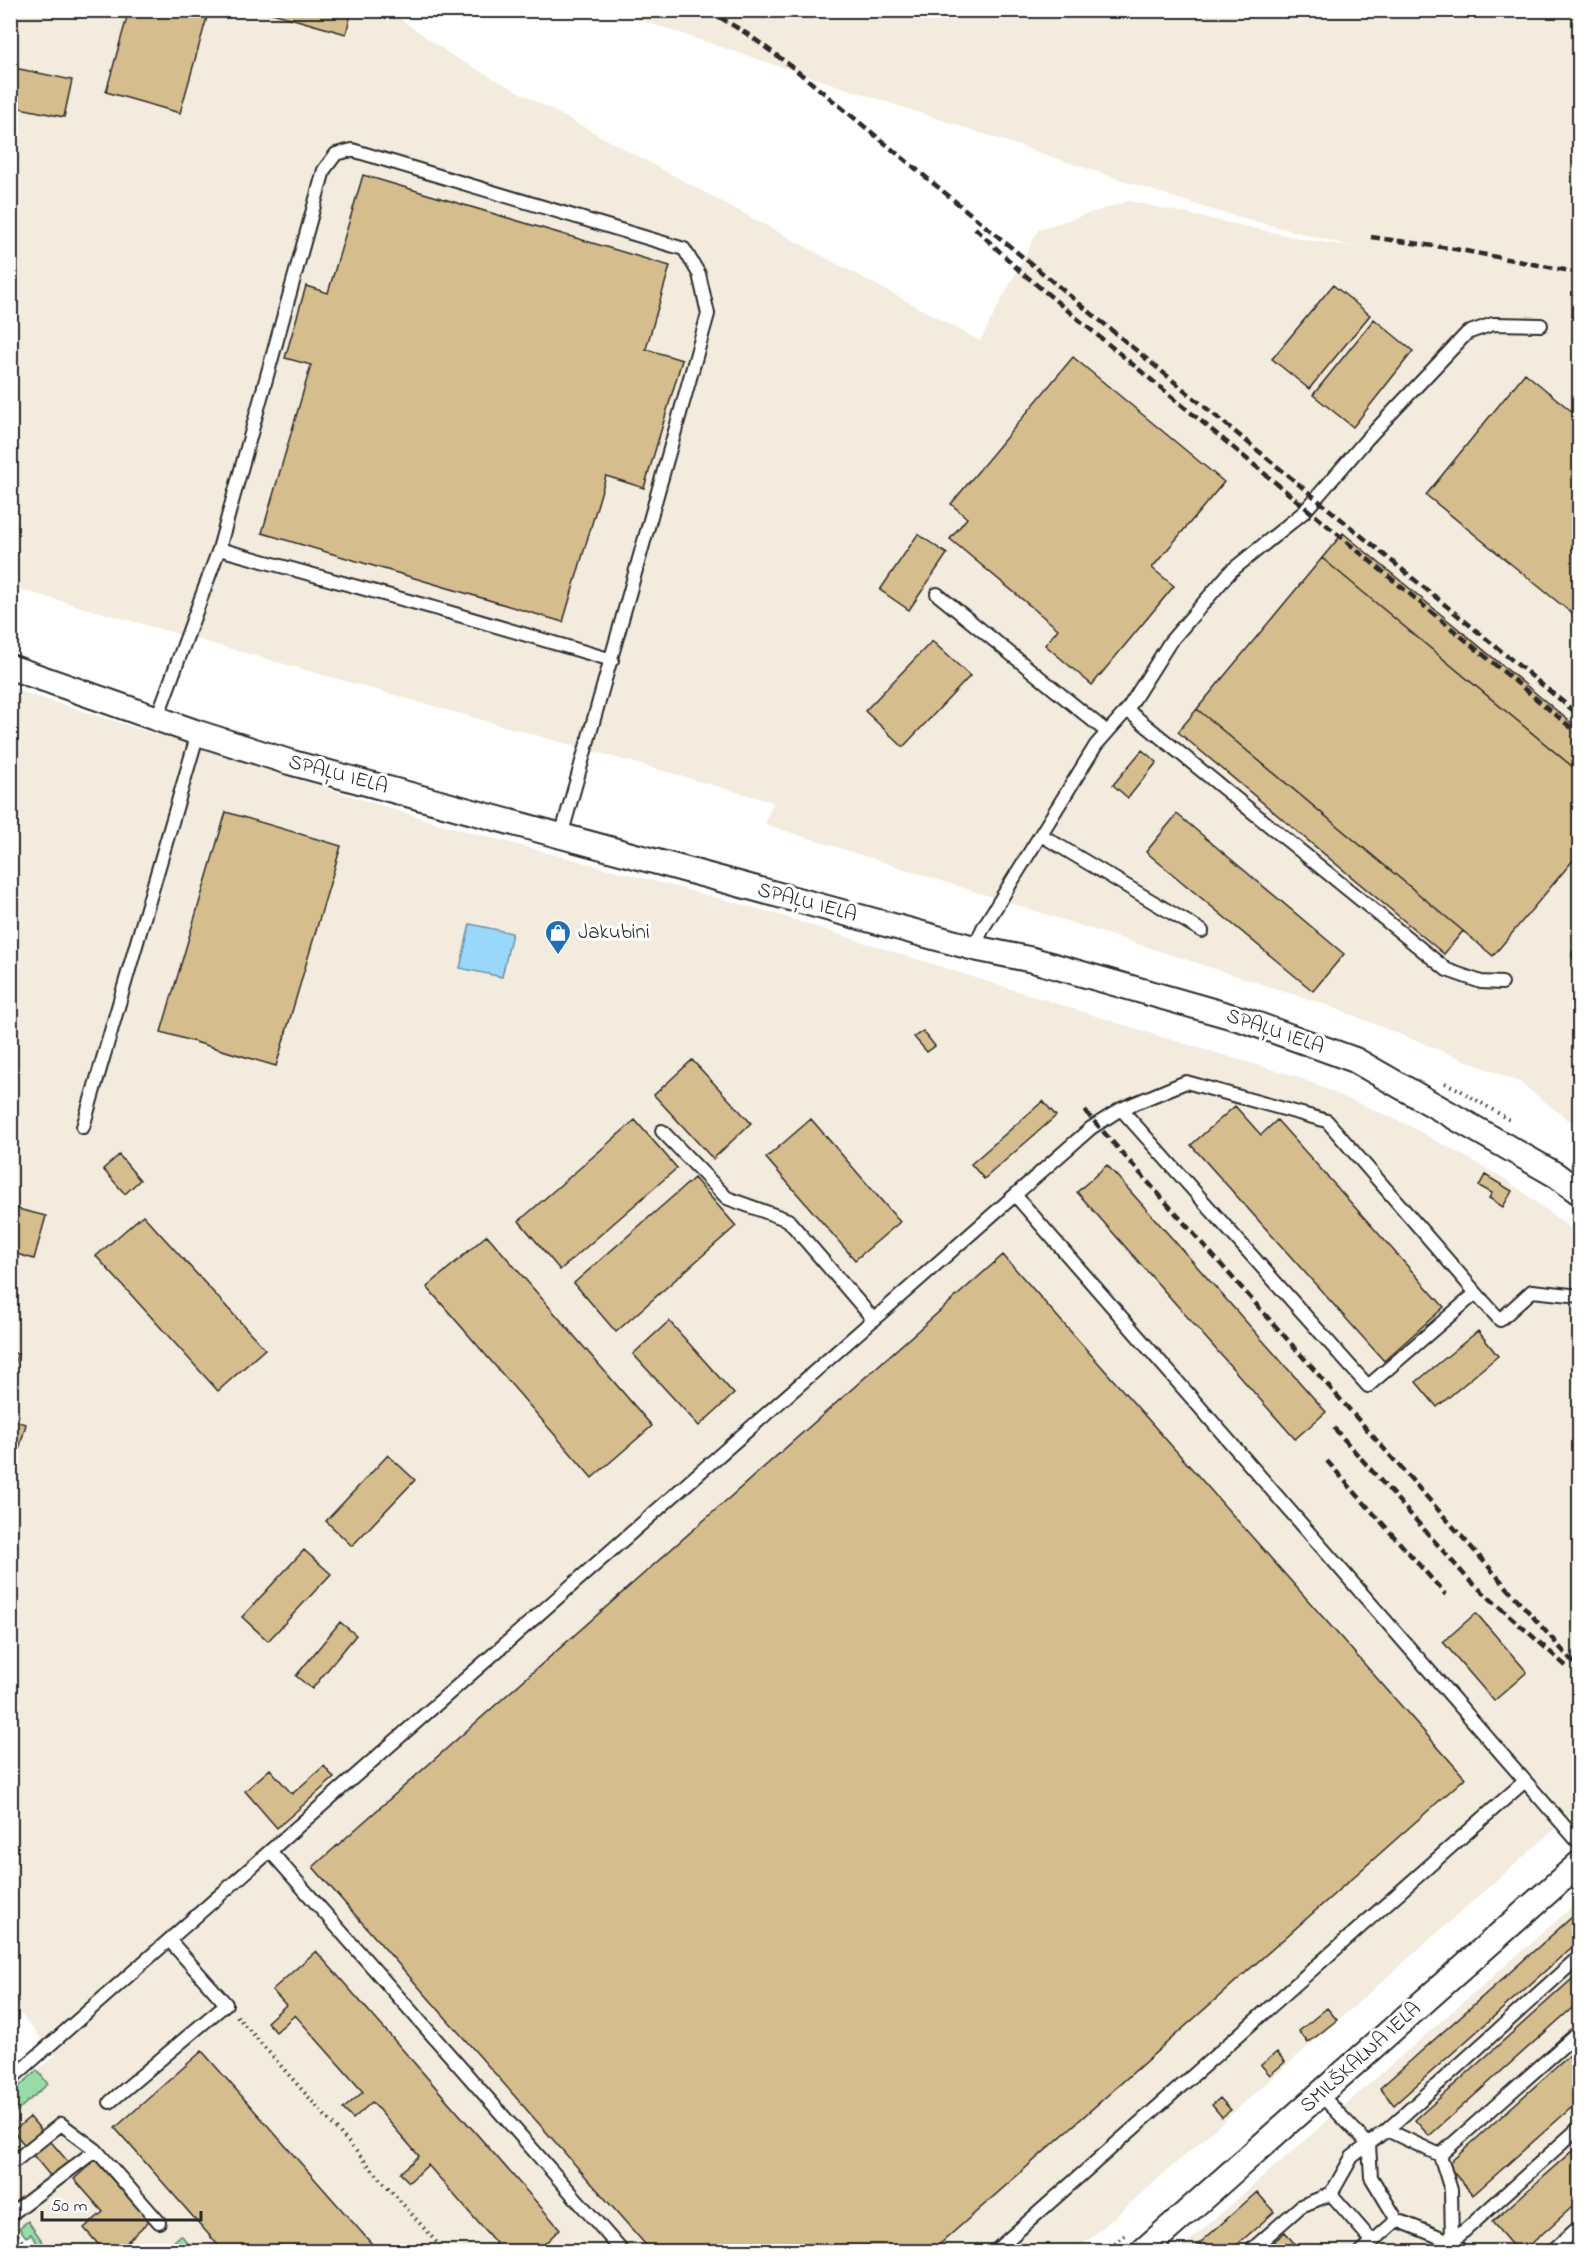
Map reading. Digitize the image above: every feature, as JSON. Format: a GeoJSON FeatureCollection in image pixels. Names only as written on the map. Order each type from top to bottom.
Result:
{"type":"FeatureCollection","features":[{"type":"Feature","properties":{"kind":"street","name":"SPAĻU IELA"},"geometry":{"type":"LineString","coordinates":[[10,667],[198,733],[289,762],[974,948],[1033,960],[1244,1020],[1355,1060],[1556,1175],[1576,1184]]}},
{"type":"Feature","properties":{"kind":"street","name":"SMILŠKALNA IELA"},"geometry":{"type":"LineString","coordinates":[[1142,2252],[1580,1863]]}},
{"type":"Feature","properties":{"kind":"lane"},"geometry":{"type":"LineString","coordinates":[[157,718],[219,549],[324,170],[336,154],[352,150],[684,249],[699,274],[708,315],[561,836]]}},
{"type":"Feature","properties":{"kind":"lane"},"geometry":{"type":"LineString","coordinates":[[974,948],[983,928],[1096,745],[1127,710],[1170,642],[1231,571],[1304,512],[1366,440],[1467,333],[1493,324],[1541,325]]}},
{"type":"Feature","properties":{"kind":"lane"},"geometry":{"type":"LineString","coordinates":[[219,549],[612,660]]}},
{"type":"Feature","properties":{"kind":"lane"},"geometry":{"type":"LineString","coordinates":[[937,594],[1107,732]]}},
{"type":"Feature","properties":{"kind":"lane"},"geometry":{"type":"LineString","coordinates":[[1127,710],[1447,970],[1481,982],[1502,983]]}},
{"type":"Feature","properties":{"kind":"lane"},"geometry":{"type":"LineString","coordinates":[[83,1126],[198,733]]}},
{"type":"Feature","properties":{"kind":"lane"},"geometry":{"type":"LineString","coordinates":[[1041,835],[1202,931]]}},
{"type":"Feature","properties":{"kind":"lane"},"geometry":{"type":"LineString","coordinates":[[10,2080],[1090,1128],[1121,1108],[1186,1082],[1327,1121],[1500,1320],[1533,1291],[1580,1296]]}},
{"type":"Feature","properties":{"kind":"lane"},"geometry":{"type":"LineString","coordinates":[[1121,1108],[1368,1386],[1476,1293]]}},
{"type":"Feature","properties":{"kind":"lane"},"geometry":{"type":"LineString","coordinates":[[662,1131],[727,1198],[788,1220],[874,1320]]}},
{"type":"Feature","properties":{"kind":"lane"},"geometry":{"type":"LineString","coordinates":[[1015,1195],[1580,1844]]}},
{"type":"Feature","properties":{"kind":"lane"},"geometry":{"type":"LineString","coordinates":[[994,2252],[1525,1781]]}},
{"type":"Feature","properties":{"kind":"lane"},"geometry":{"type":"LineString","coordinates":[[271,1852],[623,2252]]}},
{"type":"Feature","properties":{"kind":"lane"},"geometry":{"type":"LineString","coordinates":[[110,2102],[226,2004],[170,1941]]}},
{"type":"Feature","properties":{"kind":"lane"},"geometry":{"type":"LineString","coordinates":[[1249,2252],[1301,2206],[1330,2194],[1352,2157],[1387,2130],[1580,1956]]}},
{"type":"Feature","properties":{"kind":"lane"},"geometry":{"type":"LineString","coordinates":[[1440,2155],[1580,2031]]}},
{"type":"Feature","properties":{"kind":"lane"},"geometry":{"type":"LineString","coordinates":[[1320,2094],[1369,2145],[1371,2176],[1397,2220],[1452,2242],[1464,2252]]}},
{"type":"Feature","properties":{"kind":"lane"},"geometry":{"type":"LineString","coordinates":[[16,2160],[61,2124],[96,2150],[159,2222]]}},
{"type":"Feature","properties":{"kind":"lane"},"geometry":{"type":"LineString","coordinates":[[1452,2242],[1580,2127]]}},
{"type":"Feature","properties":{"kind":"lane"},"geometry":{"type":"LineString","coordinates":[[1387,2130],[1440,2155],[1451,2190],[1452,2242]]}},
{"type":"Feature","properties":{"kind":"lane"},"geometry":{"type":"LineString","coordinates":[[10,2215],[96,2150]]}},
{"type":"Feature","properties":{"kind":"lane"},"geometry":{"type":"LineString","coordinates":[[1330,2194],[1372,2241]]}},
{"type":"Feature","properties":{"kind":"lane"},"geometry":{"type":"LineString","coordinates":[[1361,2252],[1397,2220]]}},
{"type":"Feature","properties":{"kind":"lane"},"geometry":{"type":"LineString","coordinates":[[1551,2252],[1580,2226]]}},
{"type":"Feature","properties":{"kind":"path"},"geometry":{"type":"LineString","coordinates":[[226,2004],[445,2252]]}},
{"type":"Feature","properties":{"kind":"path"},"geometry":{"type":"LineString","coordinates":[[10,2225],[30,2252]]}},
{"type":"Feature","properties":{"kind":"shaded area"},"geometry":{"type":"Polygon","coordinates":[[[10,11],[389,11],[454,57],[980,341],[1039,229],[1129,201],[1302,239],[1354,247],[1212,210],[613,11],[1579,11],[1579,1128],[1519,1082],[1327,1005],[765,824],[773,802],[11,587],[10,11]]]}},
{"type":"Feature","properties":{"kind":"shaded area"},"geometry":{"type":"Polygon","coordinates":[[[10,688],[440,824],[766,911],[1162,1037],[1298,1077],[1406,1124],[1507,1180],[1579,1235],[1579,1808],[1076,2251],[40,2251],[10,2210],[11,2111],[46,2082],[37,2070],[55,2055],[10,2001],[10,688]]]}},
{"type":"Feature","properties":{"kind":"shaded area"},"geometry":{"type":"Polygon","coordinates":[[[1579,1901],[1579,2251],[1178,2251],[1579,1901]]]}},
{"type":"Feature","properties":{"kind":"green space"},"geometry":{"type":"Polygon","coordinates":[[[37,2070],[48,2084],[11,2116],[11,2094],[37,2070]]]}},
{"type":"Feature","properties":{"kind":"green space"},"geometry":{"type":"Polygon","coordinates":[[[28,2221],[49,2251],[43,2251],[31,2234],[26,2237],[19,2228],[28,2221]]]}},
{"type":"Feature","properties":{"kind":"green space"},"geometry":{"type":"Polygon","coordinates":[[[181,2235],[195,2251],[163,2251],[181,2235]]]}},
{"type":"Feature","properties":{"kind":"water"},"geometry":{"type":"Polygon","coordinates":[[[470,924],[512,933],[502,977],[460,968],[470,924]]]}},
{"type":"Feature","properties":{"kind":"building"},"geometry":{"type":"Polygon","coordinates":[[[129,10],[209,10],[180,113],[106,92],[129,10]]]}},
{"type":"Feature","properties":{"kind":"building"},"geometry":{"type":"Polygon","coordinates":[[[273,10],[352,10],[346,34],[272,13],[273,10]]]}},
{"type":"Feature","properties":{"kind":"building"},"geometry":{"type":"Polygon","coordinates":[[[10,67],[72,80],[64,117],[10,106],[10,67]]]}},
{"type":"Feature","properties":{"kind":"building"},"geometry":{"type":"Polygon","coordinates":[[[363,175],[670,266],[646,349],[682,360],[644,488],[606,476],[563,622],[262,533],[311,365],[285,358],[306,286],[328,293],[363,175]]]}},
{"type":"Feature","properties":{"kind":"building"},"geometry":{"type":"Polygon","coordinates":[[[1333,285],[1370,315],[1309,389],[1272,359],[1333,285]]]}},
{"type":"Feature","properties":{"kind":"building"},"geometry":{"type":"Polygon","coordinates":[[[1374,319],[1413,351],[1353,427],[1313,395],[1374,319]]]}},
{"type":"Feature","properties":{"kind":"building"},"geometry":{"type":"Polygon","coordinates":[[[1073,357],[1224,482],[1152,568],[1174,586],[1092,685],[1045,645],[1058,629],[950,539],[967,518],[951,504],[1073,357]]]}},
{"type":"Feature","properties":{"kind":"building"},"geometry":{"type":"Polygon","coordinates":[[[1525,373],[1580,418],[1580,620],[1426,495],[1525,373]]]}},
{"type":"Feature","properties":{"kind":"building"},"geometry":{"type":"Polygon","coordinates":[[[1343,533],[1580,730],[1580,773],[1322,558],[1343,533]]]}},
{"type":"Feature","properties":{"kind":"building"},"geometry":{"type":"Polygon","coordinates":[[[918,534],[947,554],[909,610],[880,590],[918,534]]]}},
{"type":"Feature","properties":{"kind":"building"},"geometry":{"type":"Polygon","coordinates":[[[1322,558],[1580,773],[1580,852],[1493,956],[1197,709],[1322,558]]]}},
{"type":"Feature","properties":{"kind":"building"},"geometry":{"type":"Polygon","coordinates":[[[932,641],[970,676],[903,747],[865,711],[932,641]]]}},
{"type":"Feature","properties":{"kind":"building"},"geometry":{"type":"Polygon","coordinates":[[[1197,709],[1463,931],[1444,954],[1178,732],[1197,709]]]}},
{"type":"Feature","properties":{"kind":"building"},"geometry":{"type":"Polygon","coordinates":[[[1142,750],[1157,762],[1128,798],[1113,785],[1142,750]]]}},
{"type":"Feature","properties":{"kind":"building"},"geometry":{"type":"Polygon","coordinates":[[[226,812],[341,846],[276,1066],[161,1032],[226,812]]]}},
{"type":"Feature","properties":{"kind":"building"},"geometry":{"type":"Polygon","coordinates":[[[1177,814],[1344,954],[1313,991],[1146,852],[1177,814]]]}},
{"type":"Feature","properties":{"kind":"building"},"geometry":{"type":"Polygon","coordinates":[[[923,1031],[935,1046],[927,1052],[914,1037],[923,1031]]]}},
{"type":"Feature","properties":{"kind":"building"},"geometry":{"type":"Polygon","coordinates":[[[692,1060],[751,1123],[713,1159],[654,1095],[692,1060]]]}},
{"type":"Feature","properties":{"kind":"building"},"geometry":{"type":"Polygon","coordinates":[[[1043,1101],[1056,1116],[984,1179],[971,1164],[1043,1101]]]}},
{"type":"Feature","properties":{"kind":"building"},"geometry":{"type":"Polygon","coordinates":[[[1235,1106],[1261,1135],[1277,1120],[1444,1307],[1384,1361],[1191,1145],[1235,1106]]]}},
{"type":"Feature","properties":{"kind":"building"},"geometry":{"type":"Polygon","coordinates":[[[811,1119],[900,1222],[855,1260],[766,1158],[811,1119]]]}},
{"type":"Feature","properties":{"kind":"building"},"geometry":{"type":"Polygon","coordinates":[[[635,1120],[677,1168],[560,1270],[519,1221],[635,1120]]]}},
{"type":"Feature","properties":{"kind":"building"},"geometry":{"type":"Polygon","coordinates":[[[119,1155],[140,1180],[125,1194],[103,1169],[119,1155]]]}},
{"type":"Feature","properties":{"kind":"building"},"geometry":{"type":"Polygon","coordinates":[[[1107,1165],[1326,1412],[1295,1439],[1077,1192],[1107,1165]]]}},
{"type":"Feature","properties":{"kind":"building"},"geometry":{"type":"Polygon","coordinates":[[[1485,1175],[1512,1191],[1503,1207],[1489,1198],[1492,1193],[1479,1186],[1485,1175]]]}},
{"type":"Feature","properties":{"kind":"building"},"geometry":{"type":"Polygon","coordinates":[[[694,1178],[736,1226],[616,1332],[574,1283],[694,1178]]]}},
{"type":"Feature","properties":{"kind":"building"},"geometry":{"type":"Polygon","coordinates":[[[10,1207],[46,1216],[34,1259],[10,1252],[10,1207]]]}},
{"type":"Feature","properties":{"kind":"building"},"geometry":{"type":"Polygon","coordinates":[[[143,1215],[265,1349],[218,1391],[96,1256],[143,1215]]]}},
{"type":"Feature","properties":{"kind":"building"},"geometry":{"type":"Polygon","coordinates":[[[487,1235],[652,1426],[592,1478],[427,1287],[487,1235]]]}},
{"type":"Feature","properties":{"kind":"building"},"geometry":{"type":"Polygon","coordinates":[[[1003,1255],[1465,1778],[931,2252],[652,2252],[313,1867],[1003,1255]]]}},
{"type":"Feature","properties":{"kind":"building"},"geometry":{"type":"Polygon","coordinates":[[[669,1321],[734,1394],[699,1426],[633,1354],[669,1321]]]}},
{"type":"Feature","properties":{"kind":"building"},"geometry":{"type":"Polygon","coordinates":[[[1478,1331],[1498,1356],[1437,1407],[1416,1382],[1478,1331]]]}},
{"type":"Feature","properties":{"kind":"building"},"geometry":{"type":"Polygon","coordinates":[[[10,1352],[18,1354],[10,1376],[10,1352]]]}},
{"type":"Feature","properties":{"kind":"building"},"geometry":{"type":"Polygon","coordinates":[[[10,1420],[26,1424],[16,1461],[10,1459],[10,1420]]]}},
{"type":"Feature","properties":{"kind":"building"},"geometry":{"type":"Polygon","coordinates":[[[388,1455],[415,1480],[352,1546],[326,1521],[388,1455]]]}},
{"type":"Feature","properties":{"kind":"building"},"geometry":{"type":"Polygon","coordinates":[[[304,1550],[331,1574],[268,1641],[242,1617],[304,1550]]]}},
{"type":"Feature","properties":{"kind":"building"},"geometry":{"type":"Polygon","coordinates":[[[1476,1613],[1527,1672],[1494,1701],[1443,1642],[1476,1613]]]}},
{"type":"Feature","properties":{"kind":"building"},"geometry":{"type":"Polygon","coordinates":[[[340,1622],[356,1635],[312,1689],[296,1676],[340,1622]]]}},
{"type":"Feature","properties":{"kind":"building"},"geometry":{"type":"Polygon","coordinates":[[[324,1766],[334,1778],[277,1828],[245,1791],[270,1769],[292,1794],[324,1766]]]}},
{"type":"Feature","properties":{"kind":"building"},"geometry":{"type":"Polygon","coordinates":[[[1580,1910],[1580,1940],[1394,2105],[1380,2088],[1580,1910]]]}},
{"type":"Feature","properties":{"kind":"building"},"geometry":{"type":"Polygon","coordinates":[[[316,1951],[560,2229],[536,2252],[486,2252],[496,2243],[428,2165],[409,2182],[400,2173],[419,2156],[372,2102],[353,2119],[343,2109],[363,2092],[295,2015],[276,2032],[267,2022],[286,2005],[272,1990],[316,1951]]]}},
{"type":"Feature","properties":{"kind":"building"},"geometry":{"type":"Polygon","coordinates":[[[1580,1972],[1580,2001],[1429,2136],[1415,2120],[1580,1972]]]}},
{"type":"Feature","properties":{"kind":"building"},"geometry":{"type":"Polygon","coordinates":[[[1327,2008],[1337,2020],[1308,2043],[1299,2031],[1327,2008]]]}},
{"type":"Feature","properties":{"kind":"building"},"geometry":{"type":"Polygon","coordinates":[[[1580,2046],[1580,2100],[1473,2195],[1447,2165],[1580,2046]]]}},
{"type":"Feature","properties":{"kind":"building"},"geometry":{"type":"Polygon","coordinates":[[[202,2051],[379,2252],[224,2252],[115,2128],[202,2051]]]}},
{"type":"Feature","properties":{"kind":"building"},"geometry":{"type":"Polygon","coordinates":[[[1277,2052],[1285,2062],[1270,2075],[1261,2065],[1277,2052]]]}},
{"type":"Feature","properties":{"kind":"building"},"geometry":{"type":"Polygon","coordinates":[[[1220,2098],[1231,2110],[1222,2117],[1212,2105],[1220,2098]]]}},
{"type":"Feature","properties":{"kind":"building"},"geometry":{"type":"Polygon","coordinates":[[[30,2117],[69,2163],[52,2178],[13,2131],[30,2117]]]}},
{"type":"Feature","properties":{"kind":"building"},"geometry":{"type":"Polygon","coordinates":[[[1580,2144],[1580,2200],[1522,2252],[1518,2252],[1492,2222],[1580,2144]]]}},
{"type":"Feature","properties":{"kind":"building"},"geometry":{"type":"Polygon","coordinates":[[[95,2160],[149,2221],[116,2252],[105,2252],[84,2228],[103,2212],[74,2179],[95,2160]]]}},
{"type":"Feature","properties":{"kind":"building"},"geometry":{"type":"Polygon","coordinates":[[[1257,2192],[1274,2212],[1229,2252],[1190,2252],[1257,2192]]]}},
{"type":"Feature","properties":{"kind":"building"},"geometry":{"type":"Polygon","coordinates":[[[1285,2232],[1301,2252],[1262,2252],[1285,2232]]]}},
{"type":"Feature","properties":{"kind":"railway"},"geometry":{"type":"LineString","coordinates":[[708,10],[749,35],[791,66],[1580,716]]}},
{"type":"Feature","properties":{"kind":"railway"},"geometry":{"type":"LineString","coordinates":[[975,228],[1020,271],[1580,735]]}},
{"type":"Feature","properties":{"kind":"railway"},"geometry":{"type":"LineString","coordinates":[[1371,237],[1455,249],[1580,273]]}},
{"type":"Feature","properties":{"kind":"railway"},"geometry":{"type":"LineString","coordinates":[[1085,1111],[1580,1670]]}},
{"type":"Feature","properties":{"kind":"railway"},"geometry":{"type":"LineString","coordinates":[[1334,1428],[1468,1579],[1566,1666]]}},
{"type":"Feature","properties":{"kind":"railway"},"geometry":{"type":"LineString","coordinates":[[1327,1461],[1446,1595]]}},
{"type":"Feature","properties":{"kind":"place","name":"Jakubini"},"geometry":{"type":"Point","coordinates":[558,956]}}]}
